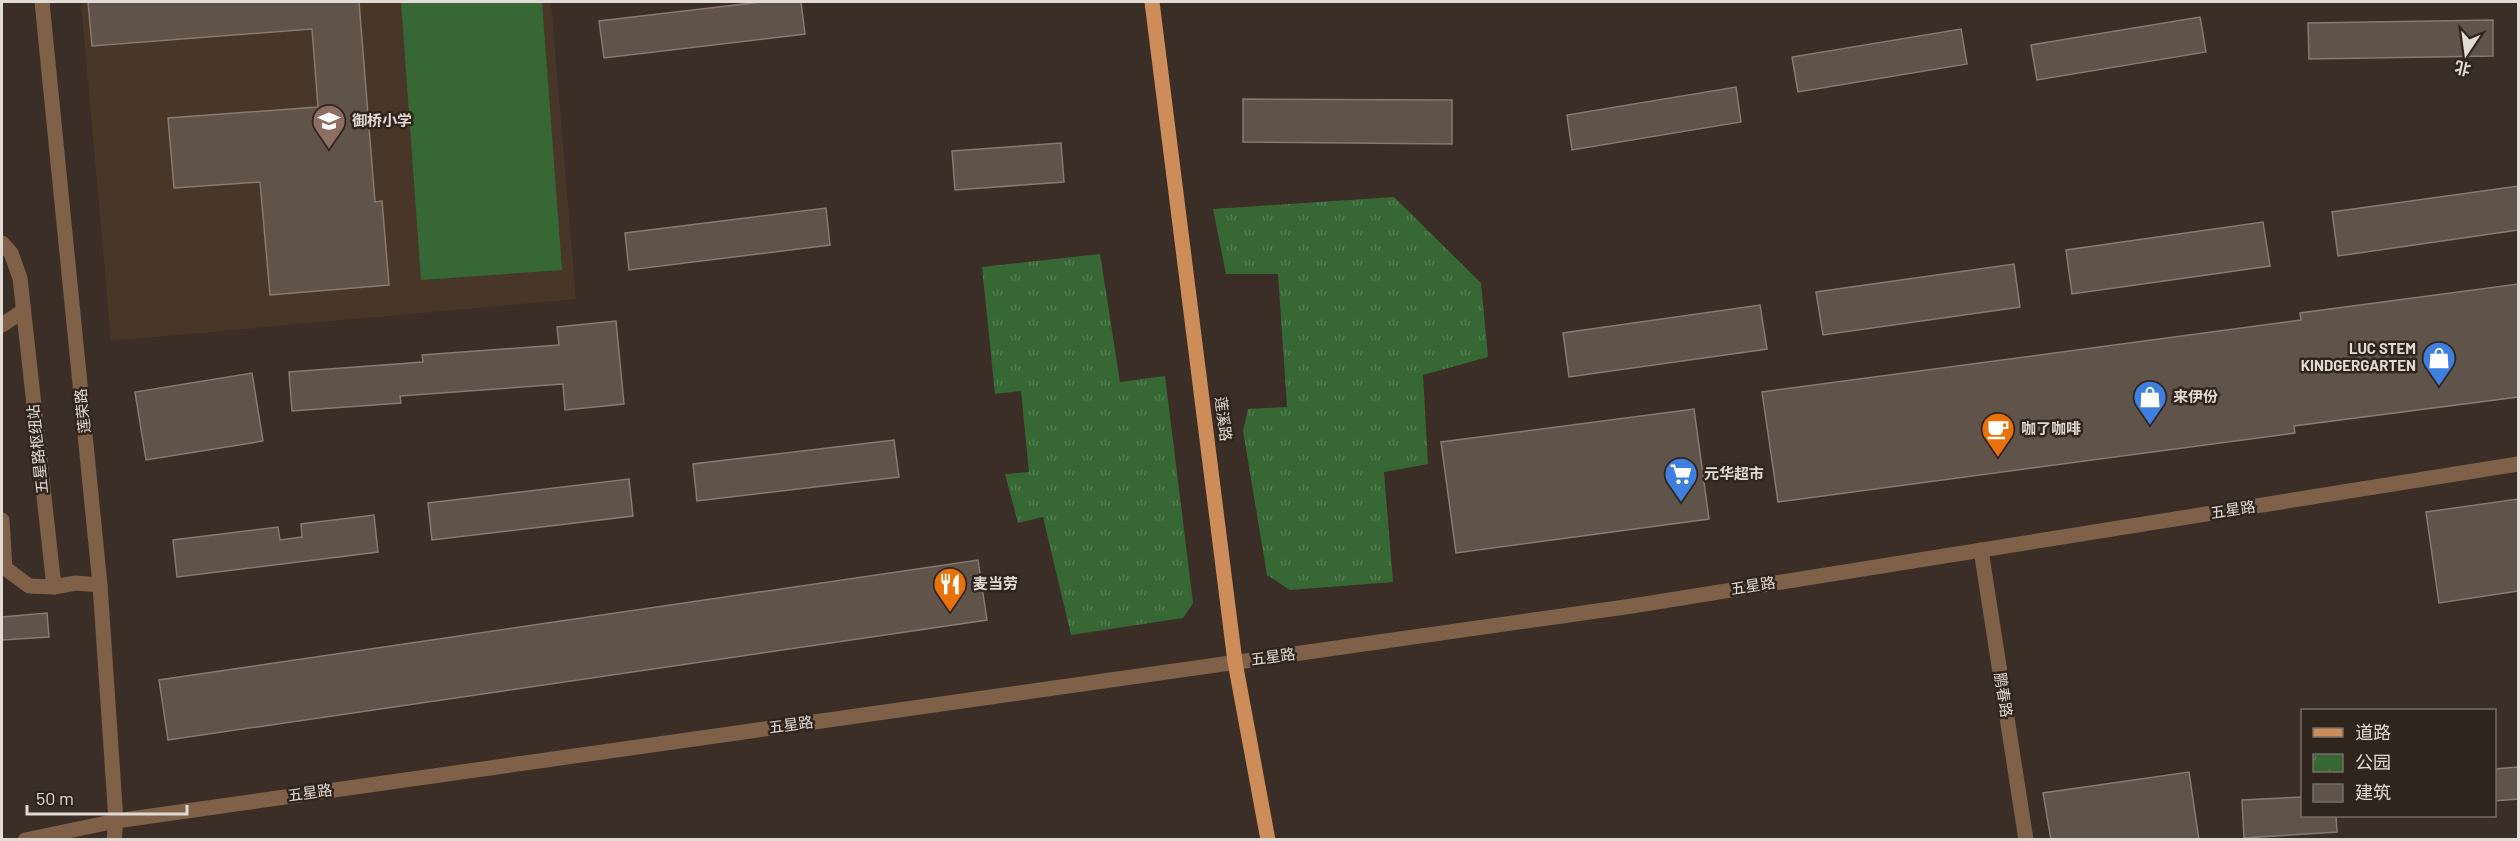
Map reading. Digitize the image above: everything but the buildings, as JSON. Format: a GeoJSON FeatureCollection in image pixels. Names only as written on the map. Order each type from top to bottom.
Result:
{"type":"FeatureCollection","features":[{"type":"Feature","properties":{"kind":"main road","name":"莲溪路"},"geometry":{"type":"LineString","coordinates":[[1152,2],[1235,662],[1268,840]]}},
{"type":"Feature","properties":{"kind":"street","name":"莲荣路"},"geometry":{"type":"LineString","coordinates":[[42,2],[100,585],[116,821],[114,840]]}},
{"type":"Feature","properties":{"kind":"street","name":"五星路枢纽站"},"geometry":{"type":"LineString","coordinates":[[2,243],[12,253],[20,278],[54,587]]}},
{"type":"Feature","properties":{"kind":"street"},"geometry":{"type":"LineString","coordinates":[[2,324],[23,310]]}},
{"type":"Feature","properties":{"kind":"street","name":"五星路"},"geometry":{"type":"LineString","coordinates":[[25,840],[116,821],[1632,606],[2518,464]]}},
{"type":"Feature","properties":{"kind":"street"},"geometry":{"type":"LineString","coordinates":[[2,520],[5,568],[29,586],[54,587],[76,583],[100,585]]}},
{"type":"Feature","properties":{"kind":"street","name":"鹏春路"},"geometry":{"type":"LineString","coordinates":[[1981,550],[2026,840]]}},
{"type":"Feature","properties":{"kind":"shaded area","name":"御桥小学"},"geometry":{"type":"Polygon","coordinates":[[[81,2],[551,2],[576,299],[111,341],[81,2]]]}},
{"type":"Feature","properties":{"kind":"green space"},"geometry":{"type":"Polygon","coordinates":[[[401,2],[542,2],[562,270],[421,280],[401,2]]]}},
{"type":"Feature","properties":{"kind":"green space"},"geometry":{"type":"Polygon","coordinates":[[[1394,197],[1481,283],[1488,357],[1423,375],[1428,464],[1384,472],[1393,582],[1290,590],[1267,575],[1243,431],[1248,409],[1287,407],[1278,274],[1226,274],[1213,209],[1394,197]]]}},
{"type":"Feature","properties":{"kind":"green space"},"geometry":{"type":"Polygon","coordinates":[[[1100,254],[1120,382],[1165,376],[1193,603],[1183,618],[1071,635],[1043,517],[1018,523],[1005,474],[1029,472],[1021,391],[995,394],[982,267],[1100,254]]]}},
{"type":"Feature","properties":{"kind":"place","name":"御桥小学"},"geometry":{"type":"Point","coordinates":[329,150]}},
{"type":"Feature","properties":{"kind":"place","name":"LUC STEM KINDGERGARTEN"},"geometry":{"type":"Point","coordinates":[2439,387]}},
{"type":"Feature","properties":{"kind":"place","name":"来伊份"},"geometry":{"type":"Point","coordinates":[2150,426]}},
{"type":"Feature","properties":{"kind":"place","name":"咖了咖啡"},"geometry":{"type":"Point","coordinates":[1998,458]}},
{"type":"Feature","properties":{"kind":"place","name":"元华超市"},"geometry":{"type":"Point","coordinates":[1681,503]}},
{"type":"Feature","properties":{"kind":"place","name":"麦当劳"},"geometry":{"type":"Point","coordinates":[950,613]}}]}
